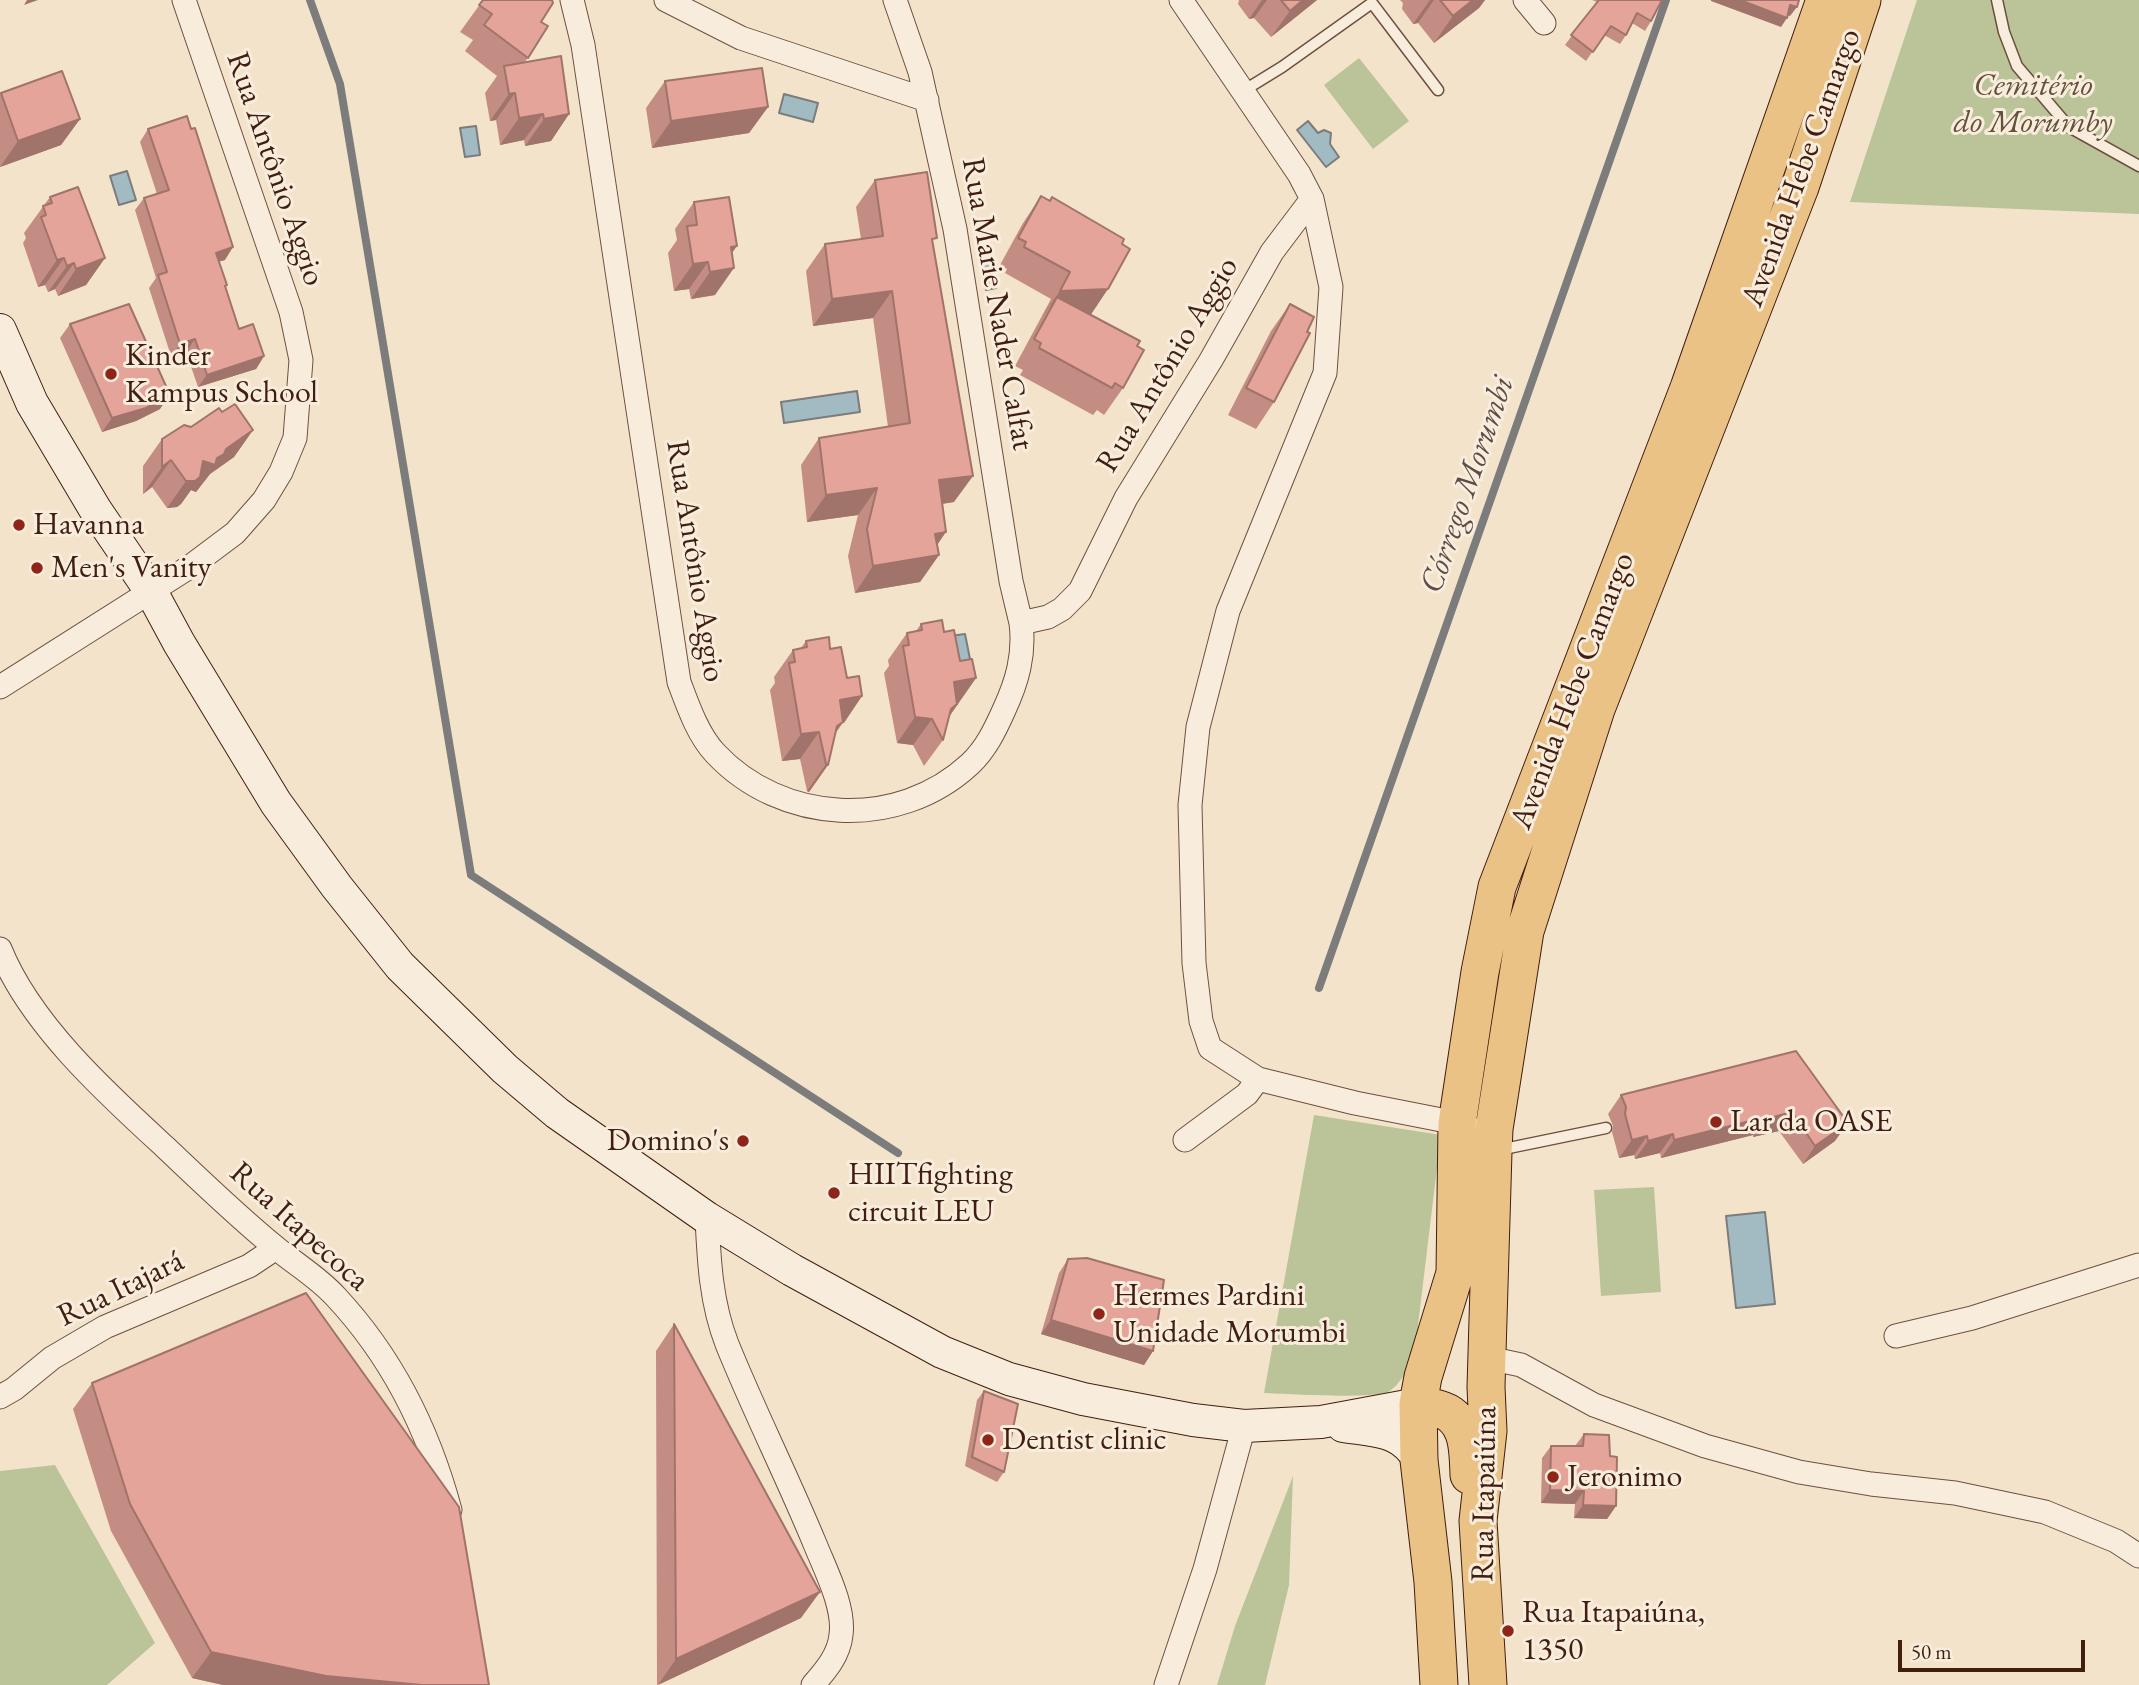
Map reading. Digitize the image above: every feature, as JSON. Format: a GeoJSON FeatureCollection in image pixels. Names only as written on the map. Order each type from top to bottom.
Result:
{"type":"FeatureCollection","features":[{"type":"Feature","properties":{"kind":"main road","name":"Avenida Hebe Camargo"},"geometry":{"type":"LineString","coordinates":[[1418,1404],[1423,1377],[1455,1273],[1457,1124],[1480,972],[1497,887],[1689,388],[1825,0]]}},
{"type":"Feature","properties":{"kind":"main road","name":"Avenida Hebe Camargo"},"geometry":{"type":"LineString","coordinates":[[1487,1373],[1494,1140],[1525,931],[1596,709],[1800,187],[1863,0]]}},
{"type":"Feature","properties":{"kind":"main road"},"geometry":{"type":"LineString","coordinates":[[0,330],[32,404],[95,509],[152,593],[179,643],[276,803],[337,887],[400,966],[505,1069],[557,1113],[707,1218],[792,1270],[942,1352],[1009,1379],[1095,1401],[1193,1420],[1244,1426],[1321,1422],[1418,1404],[1449,1413],[1463,1428],[1468,1451],[1469,1484],[1478,1521]]}},
{"type":"Feature","properties":{"kind":"main road","name":"Rua Itapaiúna"},"geometry":{"type":"LineString","coordinates":[[1487,1373],[1488,1431],[1478,1521],[1488,1685]]}},
{"type":"Feature","properties":{"kind":"main road","name":"Rua Itapaiúna"},"geometry":{"type":"LineString","coordinates":[[1418,1404],[1419,1460],[1433,1582],[1439,1685]]}},
{"type":"Feature","properties":{"kind":"main road"},"geometry":{"type":"LineString","coordinates":[[1321,1422],[1395,1436],[1410,1446],[1419,1460]]}},
{"type":"Feature","properties":{"kind":"street","name":"Rua Antônio Aggio"},"geometry":{"type":"LineString","coordinates":[[0,687],[152,593],[235,533],[264,500],[281,472],[295,438],[301,360],[291,312],[184,0]]}},
{"type":"Feature","properties":{"kind":"street","name":"Rua Antônio Aggio"},"geometry":{"type":"LineString","coordinates":[[572,0],[583,45],[679,682],[687,705],[713,751],[745,781],[775,797],[802,806],[838,810],[871,809],[921,797],[937,789],[971,764],[990,741],[1017,683],[1023,637],[1021,623],[1048,617],[1062,609],[1080,591],[1126,498],[1204,371],[1272,251],[1312,199]]}},
{"type":"Feature","properties":{"kind":"street"},"geometry":{"type":"LineString","coordinates":[[666,0],[685,12],[741,38],[927,100]]}},
{"type":"Feature","properties":{"kind":"street","name":"Rua Marie Nader Calfat"},"geometry":{"type":"LineString","coordinates":[[895,0],[920,72],[955,229],[1011,581],[1021,623]]}},
{"type":"Feature","properties":{"kind":"street"},"geometry":{"type":"LineString","coordinates":[[1181,0],[1299,174],[1312,199],[1331,287],[1325,373],[1228,611],[1198,727],[1190,805],[1194,963],[1201,1021],[1210,1048],[1258,1079],[1457,1124],[1494,1140]]}},
{"type":"Feature","properties":{"kind":"street"},"geometry":{"type":"LineString","coordinates":[[1525,0],[1544,23]]}},
{"type":"Feature","properties":{"kind":"street","name":"Rua Itapecoca"},"geometry":{"type":"LineString","coordinates":[[0,949],[22,989],[51,1031],[95,1083],[276,1248],[336,1297],[387,1364],[415,1411],[454,1526]]}},
{"type":"Feature","properties":{"kind":"street"},"geometry":{"type":"LineString","coordinates":[[1185,1140],[1247,1094],[1258,1079]]}},
{"type":"Feature","properties":{"kind":"street"},"geometry":{"type":"LineString","coordinates":[[707,1218],[710,1282],[727,1342],[833,1588],[840,1618],[841,1634],[834,1657],[813,1685]]}},
{"type":"Feature","properties":{"kind":"street","name":"Rua Itajará"},"geometry":{"type":"LineString","coordinates":[[0,1397],[52,1358],[106,1327],[249,1266],[276,1248]]}},
{"type":"Feature","properties":{"kind":"street"},"geometry":{"type":"LineString","coordinates":[[1896,1336],[1972,1318],[2139,1265]]}},
{"type":"Feature","properties":{"kind":"street"},"geometry":{"type":"LineString","coordinates":[[1487,1373],[1521,1366],[1594,1405],[1705,1447],[1799,1472],[1871,1484],[1955,1493],[2045,1512],[2116,1541],[2139,1556]]}},
{"type":"Feature","properties":{"kind":"street"},"geometry":{"type":"LineString","coordinates":[[1166,1685],[1205,1569],[1244,1426]]}},
{"type":"Feature","properties":{"kind":"lane"},"geometry":{"type":"LineString","coordinates":[[1997,0],[2004,32],[2017,66],[2060,117],[2069,127],[2139,166]]}},
{"type":"Feature","properties":{"kind":"lane"},"geometry":{"type":"LineString","coordinates":[[1243,91],[1282,67],[1371,1],[1437,90]]}},
{"type":"Feature","properties":{"kind":"lane"},"geometry":{"type":"LineString","coordinates":[[1494,1140],[1606,1128]]}},
{"type":"Feature","properties":{"kind":"green space","name":"Cemitério do Morumby"},"geometry":{"type":"Polygon","coordinates":[[[1917,0],[2139,0],[2139,214],[1850,202],[1917,0]]]}},
{"type":"Feature","properties":{"kind":"green space"},"geometry":{"type":"Polygon","coordinates":[[[1359,58],[1409,121],[1373,149],[1324,85],[1359,58]]]}},
{"type":"Feature","properties":{"kind":"green space"},"geometry":{"type":"Polygon","coordinates":[[[1314,1115],[1441,1135],[1414,1358],[1403,1377],[1388,1392],[1329,1396],[1264,1393],[1314,1115]]]}},
{"type":"Feature","properties":{"kind":"green space"},"geometry":{"type":"Polygon","coordinates":[[[1654,1187],[1661,1292],[1601,1296],[1594,1190],[1654,1187]]]}},
{"type":"Feature","properties":{"kind":"green space"},"geometry":{"type":"Polygon","coordinates":[[[55,1465],[155,1643],[107,1685],[0,1685],[0,1471],[55,1465]]]}},
{"type":"Feature","properties":{"kind":"green space"},"geometry":{"type":"Polygon","coordinates":[[[1293,1476],[1289,1585],[1265,1685],[1217,1685],[1235,1626],[1293,1476]]]}},
{"type":"Feature","properties":{"kind":"water"},"geometry":{"type":"Polygon","coordinates":[[[784,94],[818,103],[813,122],[779,113],[784,94]]]}},
{"type":"Feature","properties":{"kind":"water"},"geometry":{"type":"Polygon","coordinates":[[[1308,121],[1318,133],[1324,130],[1331,133],[1330,144],[1339,157],[1326,167],[1297,130],[1308,121]]]}},
{"type":"Feature","properties":{"kind":"water"},"geometry":{"type":"Polygon","coordinates":[[[476,126],[480,155],[465,157],[460,128],[476,126]]]}},
{"type":"Feature","properties":{"kind":"water"},"geometry":{"type":"Polygon","coordinates":[[[127,171],[136,200],[119,205],[110,176],[127,171]]]}},
{"type":"Feature","properties":{"kind":"water"},"geometry":{"type":"Polygon","coordinates":[[[988,249],[996,288],[986,290],[979,251],[988,249]]]}},
{"type":"Feature","properties":{"kind":"water"},"geometry":{"type":"Polygon","coordinates":[[[857,391],[860,412],[784,423],[781,402],[857,391]]]}},
{"type":"Feature","properties":{"kind":"water"},"geometry":{"type":"Polygon","coordinates":[[[965,634],[972,669],[949,673],[943,637],[965,634]]]}},
{"type":"Feature","properties":{"kind":"water"},"geometry":{"type":"Polygon","coordinates":[[[1765,1212],[1775,1304],[1736,1308],[1726,1216],[1765,1212]]]}},
{"type":"Feature","properties":{"kind":"building"},"geometry":{"type":"Polygon","coordinates":[[[483,0],[552,0],[553,3],[541,22],[548,26],[528,58],[484,25],[492,14],[479,5],[483,0]]]}},
{"type":"Feature","properties":{"kind":"building"},"geometry":{"type":"Polygon","coordinates":[[[1281,0],[1303,0],[1290,11],[1281,0]]]}},
{"type":"Feature","properties":{"kind":"building"},"geometry":{"type":"Polygon","coordinates":[[[1440,0],[1473,0],[1453,16],[1440,0]]]}},
{"type":"Feature","properties":{"kind":"building"},"geometry":{"type":"Polygon","coordinates":[[[1599,0],[1662,0],[1651,21],[1637,13],[1626,35],[1611,26],[1593,52],[1571,35],[1599,0]]]}},
{"type":"Feature","properties":{"kind":"building"},"geometry":{"type":"Polygon","coordinates":[[[1740,0],[1799,0],[1797,7],[1790,5],[1787,18],[1740,0]]]}},
{"type":"Feature","properties":{"kind":"building"},"geometry":{"type":"Polygon","coordinates":[[[561,56],[569,114],[544,119],[543,114],[519,118],[515,93],[509,94],[504,66],[561,56]]]}},
{"type":"Feature","properties":{"kind":"building"},"geometry":{"type":"Polygon","coordinates":[[[762,68],[768,107],[671,121],[665,81],[762,68]]]}},
{"type":"Feature","properties":{"kind":"building"},"geometry":{"type":"Polygon","coordinates":[[[62,71],[80,119],[18,141],[1,93],[62,71]]]}},
{"type":"Feature","properties":{"kind":"building"},"geometry":{"type":"Polygon","coordinates":[[[187,116],[191,129],[195,128],[233,247],[216,253],[227,285],[225,286],[239,329],[253,324],[264,356],[207,375],[195,339],[180,344],[158,275],[167,272],[144,198],[169,190],[148,129],[187,116]]]}},
{"type":"Feature","properties":{"kind":"building"},"geometry":{"type":"Polygon","coordinates":[[[927,172],[937,238],[932,239],[973,476],[939,480],[946,532],[935,534],[939,555],[873,566],[867,529],[877,488],[826,495],[819,438],[910,423],[892,291],[832,299],[825,244],[883,236],[875,180],[927,172]]]}},
{"type":"Feature","properties":{"kind":"building"},"geometry":{"type":"Polygon","coordinates":[[[78,187],[105,258],[76,269],[74,263],[67,266],[64,258],[57,260],[41,217],[46,215],[43,206],[52,203],[50,197],[78,187]]]}},
{"type":"Feature","properties":{"kind":"building"},"geometry":{"type":"Polygon","coordinates":[[[1041,196],[1050,201],[1052,197],[1124,239],[1122,244],[1130,249],[1108,289],[1060,291],[1070,272],[1024,247],[1026,242],[1018,238],[1041,196]]]}},
{"type":"Feature","properties":{"kind":"building"},"geometry":{"type":"Polygon","coordinates":[[[729,197],[737,246],[731,247],[734,268],[710,272],[708,262],[693,264],[687,226],[697,225],[694,202],[729,197]]]}},
{"type":"Feature","properties":{"kind":"building"},"geometry":{"type":"Polygon","coordinates":[[[1057,297],[1140,341],[1137,346],[1144,350],[1123,388],[1115,383],[1112,388],[1039,348],[1041,343],[1034,339],[1057,297]]]}},
{"type":"Feature","properties":{"kind":"building"},"geometry":{"type":"Polygon","coordinates":[[[129,304],[170,395],[146,408],[112,418],[70,324],[129,304]]]}},
{"type":"Feature","properties":{"kind":"building"},"geometry":{"type":"Polygon","coordinates":[[[1290,304],[1314,317],[1307,332],[1310,333],[1274,402],[1246,388],[1290,304]]]}},
{"type":"Feature","properties":{"kind":"building"},"geometry":{"type":"Polygon","coordinates":[[[235,404],[253,430],[226,449],[224,454],[217,458],[215,465],[203,461],[200,477],[195,481],[186,481],[171,460],[162,467],[162,439],[184,425],[191,427],[219,408],[222,412],[235,404]]]}},
{"type":"Feature","properties":{"kind":"building"},"geometry":{"type":"Polygon","coordinates":[[[942,620],[944,632],[954,630],[960,661],[972,659],[976,678],[954,682],[957,704],[951,709],[943,740],[932,719],[915,717],[903,646],[909,645],[907,633],[922,630],[921,624],[942,620]]]}},
{"type":"Feature","properties":{"kind":"building"},"geometry":{"type":"Polygon","coordinates":[[[829,637],[830,649],[841,647],[847,678],[859,676],[862,696],[840,700],[843,722],[837,726],[828,765],[819,732],[801,734],[789,663],[795,662],[793,650],[807,647],[806,641],[829,637]]]}},
{"type":"Feature","properties":{"kind":"building","name":"Lar da OASE"},"geometry":{"type":"Polygon","coordinates":[[[1796,1051],[1848,1123],[1815,1146],[1792,1112],[1674,1140],[1673,1134],[1648,1141],[1647,1136],[1632,1140],[1621,1095],[1796,1051]]]}},
{"type":"Feature","properties":{"kind":"building","name":"Hermes Pardini Unidade Morumbi"},"geometry":{"type":"Polygon","coordinates":[[[1087,1258],[1164,1280],[1153,1351],[1051,1320],[1068,1259],[1087,1258]]]}},
{"type":"Feature","properties":{"kind":"building"},"geometry":{"type":"Polygon","coordinates":[[[306,1293],[459,1507],[489,1685],[422,1685],[326,1676],[211,1652],[130,1504],[92,1383],[306,1293]]]}},
{"type":"Feature","properties":{"kind":"building"},"geometry":{"type":"Polygon","coordinates":[[[674,1324],[820,1592],[676,1659],[674,1324]]]}},
{"type":"Feature","properties":{"kind":"building","name":"Dentist clinic"},"geometry":{"type":"Polygon","coordinates":[[[984,1391],[1018,1404],[1004,1472],[972,1457],[984,1391]]]}},
{"type":"Feature","properties":{"kind":"building"},"geometry":{"type":"Polygon","coordinates":[[[1584,1434],[1609,1435],[1610,1456],[1617,1457],[1616,1506],[1583,1505],[1584,1491],[1550,1490],[1551,1446],[1583,1446],[1584,1434]]]}},
{"type":"Feature","properties":{"kind":"waterway"},"geometry":{"type":"LineString","coordinates":[[310,0],[340,84],[471,875],[898,1153]]}},
{"type":"Feature","properties":{"kind":"waterway","name":"Córrego Morumbi"},"geometry":{"type":"LineString","coordinates":[[1319,988],[1666,0]]}},
{"type":"Feature","properties":{"kind":"place","name":"Kinder Kampus School"},"geometry":{"type":"Point","coordinates":[111,374]}},
{"type":"Feature","properties":{"kind":"place","name":"Havanna"},"geometry":{"type":"Point","coordinates":[19,525]}},
{"type":"Feature","properties":{"kind":"place","name":"Men's Vanity"},"geometry":{"type":"Point","coordinates":[37,568]}},
{"type":"Feature","properties":{"kind":"place","name":"Lar da OASE"},"geometry":{"type":"Point","coordinates":[1716,1122]}},
{"type":"Feature","properties":{"kind":"place","name":"Domino's"},"geometry":{"type":"Point","coordinates":[743,1141]}},
{"type":"Feature","properties":{"kind":"place","name":"HIITfighting circuit LEU"},"geometry":{"type":"Point","coordinates":[834,1193]}},
{"type":"Feature","properties":{"kind":"place","name":"Hermes Pardini Unidade Morumbi"},"geometry":{"type":"Point","coordinates":[1099,1314]}},
{"type":"Feature","properties":{"kind":"place","name":"Dentist clinic"},"geometry":{"type":"Point","coordinates":[988,1440]}},
{"type":"Feature","properties":{"kind":"place","name":"Jeronimo"},"geometry":{"type":"Point","coordinates":[1553,1477]}},
{"type":"Feature","properties":{"kind":"place","name":"Rua Itapaiúna, 1350"},"geometry":{"type":"Point","coordinates":[1508,1631]}}]}
